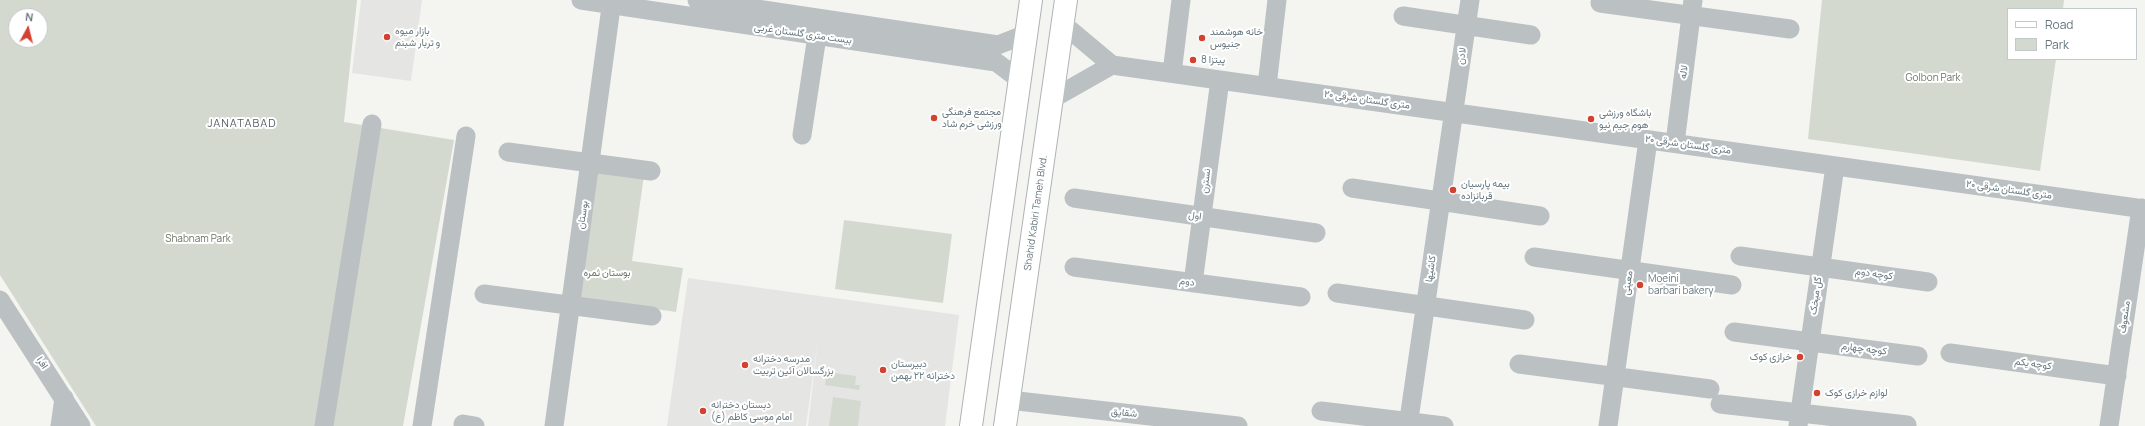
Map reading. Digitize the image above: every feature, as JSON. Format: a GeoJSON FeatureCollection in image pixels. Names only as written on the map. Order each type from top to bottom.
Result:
{"type":"FeatureCollection","features":[{"type":"Feature","properties":{"kind":"main road"},"geometry":{"type":"LineString","coordinates":[[971,426],[1031,0]]}},
{"type":"Feature","properties":{"kind":"main road","name":"Shahid Kabiri Tameh Blvd."},"geometry":{"type":"LineString","coordinates":[[1005,426],[1066,0]]}},
{"type":"Feature","properties":{"kind":"street","name":"بیست متری گلستان غربی"},"geometry":{"type":"LineString","coordinates":[[581,0],[612,2],[816,36],[996,62],[1020,80]]}},
{"type":"Feature","properties":{"kind":"street","name":"بیست متری گلستان غربی"},"geometry":{"type":"LineString","coordinates":[[697,0],[998,45],[1026,34]]}},
{"type":"Feature","properties":{"kind":"street"},"geometry":{"type":"LineString","coordinates":[[1172,73],[1181,0]]}},
{"type":"Feature","properties":{"kind":"street"},"geometry":{"type":"LineString","coordinates":[[1267,86],[1277,0]]}},
{"type":"Feature","properties":{"kind":"street","name":"لادن"},"geometry":{"type":"LineString","coordinates":[[1453,112],[1470,0]]}},
{"type":"Feature","properties":{"kind":"street","name":"بوستان"},"geometry":{"type":"LineString","coordinates":[[554,426],[612,2]]}},
{"type":"Feature","properties":{"kind":"street"},"geometry":{"type":"LineString","coordinates":[[1600,3],[1692,8],[1790,29]]}},
{"type":"Feature","properties":{"kind":"street","name":"لاله"},"geometry":{"type":"LineString","coordinates":[[1675,143],[1692,8]]}},
{"type":"Feature","properties":{"kind":"street"},"geometry":{"type":"LineString","coordinates":[[1403,16],[1531,35]]}},
{"type":"Feature","properties":{"kind":"street"},"geometry":{"type":"LineString","coordinates":[[1052,100],[1112,65],[1063,24]]}},
{"type":"Feature","properties":{"kind":"street"},"geometry":{"type":"LineString","coordinates":[[802,135],[816,36]]}},
{"type":"Feature","properties":{"kind":"street","name":"۲۰ متری گلستان شرقی"},"geometry":{"type":"LineString","coordinates":[[1112,65],[2143,209]]}},
{"type":"Feature","properties":{"kind":"street","name":"نسترن"},"geometry":{"type":"LineString","coordinates":[[1193,283],[1220,80]]}},
{"type":"Feature","properties":{"kind":"street","name":"کاشیها"},"geometry":{"type":"LineString","coordinates":[[1409,423],[1453,112]]}},
{"type":"Feature","properties":{"kind":"street"},"geometry":{"type":"LineString","coordinates":[[324,426],[372,124]]}},
{"type":"Feature","properties":{"kind":"street"},"geometry":{"type":"LineString","coordinates":[[422,426],[466,136]]}},
{"type":"Feature","properties":{"kind":"street","name":"معینی"},"geometry":{"type":"LineString","coordinates":[[1608,426],[1648,140]]}},
{"type":"Feature","properties":{"kind":"street"},"geometry":{"type":"LineString","coordinates":[[508,152],[651,171]]}},
{"type":"Feature","properties":{"kind":"street","name":"گل میخک"},"geometry":{"type":"LineString","coordinates":[[1799,420],[1835,166]]}},
{"type":"Feature","properties":{"kind":"street"},"geometry":{"type":"LineString","coordinates":[[1352,188],[1540,216]]}},
{"type":"Feature","properties":{"kind":"street","name":"اول"},"geometry":{"type":"LineString","coordinates":[[1074,198],[1316,233]]}},
{"type":"Feature","properties":{"kind":"street","name":"مشعوف"},"geometry":{"type":"LineString","coordinates":[[2109,426],[2117,376],[2137,300],[2143,209]]}},
{"type":"Feature","properties":{"kind":"street"},"geometry":{"type":"LineString","coordinates":[[1740,256],[1820,267]]}},
{"type":"Feature","properties":{"kind":"street"},"geometry":{"type":"LineString","coordinates":[[1534,257],[1732,285]]}},
{"type":"Feature","properties":{"kind":"street","name":"دوم"},"geometry":{"type":"LineString","coordinates":[[1074,267],[1301,298]]}},
{"type":"Feature","properties":{"kind":"street","name":"کوچه دوم"},"geometry":{"type":"LineString","coordinates":[[1820,267],[1928,282]]}},
{"type":"Feature","properties":{"kind":"street"},"geometry":{"type":"LineString","coordinates":[[1337,293],[1525,320]]}},
{"type":"Feature","properties":{"kind":"street"},"geometry":{"type":"LineString","coordinates":[[484,294],[652,316]]}},
{"type":"Feature","properties":{"kind":"street","name":"افرا"},"geometry":{"type":"LineString","coordinates":[[0,300],[81,426]]}},
{"type":"Feature","properties":{"kind":"street","name":"کوچه چهارم"},"geometry":{"type":"LineString","coordinates":[[1734,332],[1918,356]]}},
{"type":"Feature","properties":{"kind":"street","name":"کوچه یکم"},"geometry":{"type":"LineString","coordinates":[[1950,353],[2117,376]]}},
{"type":"Feature","properties":{"kind":"street"},"geometry":{"type":"LineString","coordinates":[[1519,364],[1614,377],[1715,396],[1799,420],[1908,425]]}},
{"type":"Feature","properties":{"kind":"street"},"geometry":{"type":"LineString","coordinates":[[60,426],[64,398]]}},
{"type":"Feature","properties":{"kind":"street","name":"شقایق"},"geometry":{"type":"LineString","coordinates":[[1009,400],[1238,426]]}},
{"type":"Feature","properties":{"kind":"street"},"geometry":{"type":"LineString","coordinates":[[1321,411],[1409,423],[1444,426]]}},
{"type":"Feature","properties":{"kind":"shaded area","name":"بازار میوه و تربار شبنم"},"geometry":{"type":"Polygon","coordinates":[[[361,0],[422,0],[411,81],[352,73],[361,0]]]}},
{"type":"Feature","properties":{"kind":"shaded area"},"geometry":{"type":"Polygon","coordinates":[[[688,278],[959,315],[945,426],[808,426],[818,339],[806,426],[667,426],[688,278]]]}},
{"type":"Feature","properties":{"kind":"green space","name":"Shabnam Park"},"geometry":{"type":"Polygon","coordinates":[[[0,0],[357,0],[344,122],[454,140],[403,426],[96,426],[0,275],[0,0]]]}},
{"type":"Feature","properties":{"kind":"green space","name":"Golbon Park"},"geometry":{"type":"Polygon","coordinates":[[[1822,0],[2064,0],[2063,8],[2007,8],[2007,60],[2056,60],[2040,171],[1808,139],[1822,0]]]}},
{"type":"Feature","properties":{"kind":"green space","name":"بوستان ثمره"},"geometry":{"type":"Polygon","coordinates":[[[593,168],[644,175],[632,261],[683,268],[676,312],[574,297],[593,168]]]}},
{"type":"Feature","properties":{"kind":"green space"},"geometry":{"type":"Polygon","coordinates":[[[844,220],[952,234],[943,303],[835,289],[844,220]]]}},
{"type":"Feature","properties":{"kind":"green space"},"geometry":{"type":"Polygon","coordinates":[[[827,372],[856,376],[855,385],[860,385],[859,390],[825,385],[827,372]]]}},
{"type":"Feature","properties":{"kind":"green space"},"geometry":{"type":"Polygon","coordinates":[[[833,397],[861,401],[858,426],[829,426],[833,397]]]}},
{"type":"Feature","properties":{"kind":"place","name":"بازار میوه و تربار شبنم"},"geometry":{"type":"Point","coordinates":[387,37]}},
{"type":"Feature","properties":{"kind":"place","name":"خانه هوشمند جنیوس"},"geometry":{"type":"Point","coordinates":[1202,38]}},
{"type":"Feature","properties":{"kind":"place","name":"پیتزا 8"},"geometry":{"type":"Point","coordinates":[1193,60]}},
{"type":"Feature","properties":{"kind":"place","name":"مجتمع فرهنگی ورزشی خرم شاد"},"geometry":{"type":"Point","coordinates":[934,118]}},
{"type":"Feature","properties":{"kind":"place","name":"باشگاه ورزشی هوم جیم نیو"},"geometry":{"type":"Point","coordinates":[1591,119]}},
{"type":"Feature","properties":{"kind":"place","name":"بیمه پارسیان قربانزاده"},"geometry":{"type":"Point","coordinates":[1453,190]}},
{"type":"Feature","properties":{"kind":"place","name":"Moeini barbari bakery"},"geometry":{"type":"Point","coordinates":[1640,285]}},
{"type":"Feature","properties":{"kind":"place","name":"خرازی کوک"},"geometry":{"type":"Point","coordinates":[1800,357]}},
{"type":"Feature","properties":{"kind":"place","name":"مدرسه دخترانه بزرگسالان آئین تربیت"},"geometry":{"type":"Point","coordinates":[745,365]}},
{"type":"Feature","properties":{"kind":"place","name":"دبیرستان دخترانه ۲۲ بهمن"},"geometry":{"type":"Point","coordinates":[883,370]}},
{"type":"Feature","properties":{"kind":"place","name":"لوازم خرازی کوک"},"geometry":{"type":"Point","coordinates":[1817,393]}},
{"type":"Feature","properties":{"kind":"place","name":"دبستان دخترانه امام موسی کاظم (ع)"},"geometry":{"type":"Point","coordinates":[703,411]}},
{"type":"Feature","properties":{"kind":"district","name":"JANATABAD"},"geometry":{"type":"Point","coordinates":[242,124]}}]}
